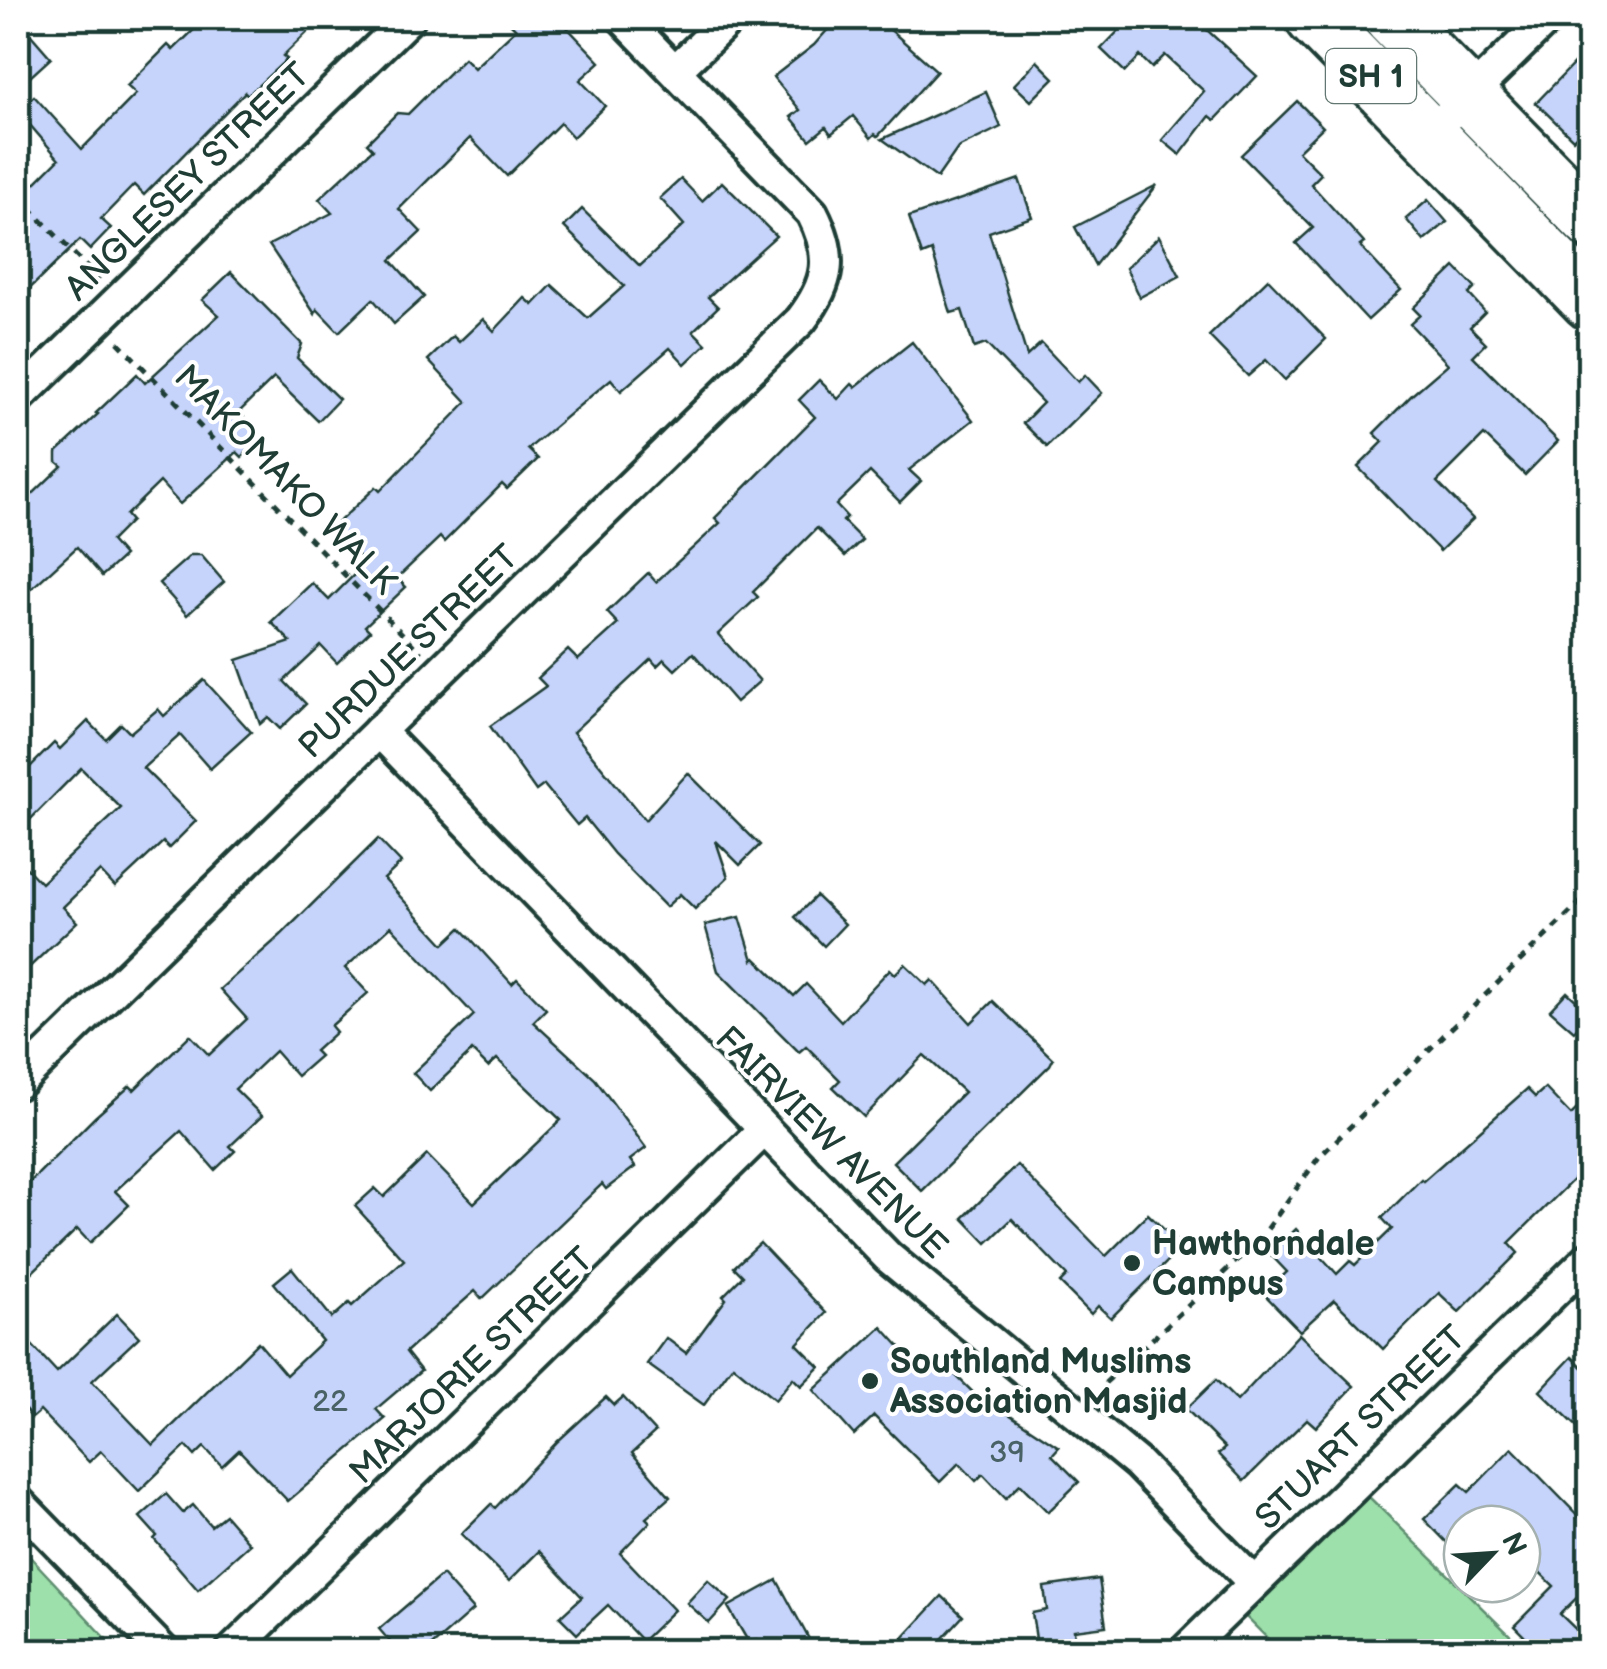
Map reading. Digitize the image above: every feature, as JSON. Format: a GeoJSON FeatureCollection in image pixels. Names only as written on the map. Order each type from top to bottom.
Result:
{"type":"FeatureCollection","features":[{"type":"Feature","properties":{"kind":"highway","name":"SH 1"},"geometry":{"type":"LineString","coordinates":[[1314,18],[1590,301]]}},
{"type":"Feature","properties":{"kind":"highway","name":"SH 1"},"geometry":{"type":"LineString","coordinates":[[1392,18],[1590,220]]}},
{"type":"Feature","properties":{"kind":"street","name":"ANGLESEY STREET"},"geometry":{"type":"LineString","coordinates":[[18,398],[408,18]]}},
{"type":"Feature","properties":{"kind":"street"},"geometry":{"type":"LineString","coordinates":[[623,18],[675,70],[730,18]]}},
{"type":"Feature","properties":{"kind":"street"},"geometry":{"type":"LineString","coordinates":[[1428,135],[1548,18]]}},
{"type":"Feature","properties":{"kind":"street","name":"PURDUE STREET"},"geometry":{"type":"LineString","coordinates":[[18,1084],[801,320],[818,298],[827,258],[823,234],[812,214],[675,70]]}},
{"type":"Feature","properties":{"kind":"street","name":"FAIRVIEW AVENUE"},"geometry":{"type":"LineString","coordinates":[[378,731],[888,1257],[1137,1463],[1254,1583]]}},
{"type":"Feature","properties":{"kind":"street","name":"MARJORIE STREET"},"geometry":{"type":"LineString","coordinates":[[231,1652],[764,1131]]}},
{"type":"Feature","properties":{"kind":"street","name":"STUART STREET"},"geometry":{"type":"LineString","coordinates":[[1184,1652],[1590,1257]]}},
{"type":"Feature","properties":{"kind":"street"},"geometry":{"type":"LineString","coordinates":[[18,1502],[164,1652]]}},
{"type":"Feature","properties":{"kind":"path"},"geometry":{"type":"LineString","coordinates":[[18,196],[100,281]]}},
{"type":"Feature","properties":{"kind":"path","name":"MAKOMAKO WALK"},"geometry":{"type":"LineString","coordinates":[[116,340],[421,653]]}},
{"type":"Feature","properties":{"kind":"path"},"geometry":{"type":"LineString","coordinates":[[1105,1383],[1261,1238],[1319,1157],[1590,893]]}},
{"type":"Feature","properties":{"kind":"green space"},"geometry":{"type":"Polygon","coordinates":[[[1365,1493],[1442,1569],[1442,1604],[1478,1604],[1526,1651],[1280,1651],[1245,1616],[1365,1493]]]}},
{"type":"Feature","properties":{"kind":"green space"},"geometry":{"type":"Polygon","coordinates":[[[18,1544],[118,1651],[18,1651],[18,1544]]]}},
{"type":"Feature","properties":{"kind":"building"},"geometry":{"type":"Polygon","coordinates":[[[206,18],[322,18],[283,56],[287,59],[248,95],[245,92],[144,195],[134,185],[101,219],[111,228],[90,250],[80,240],[18,300],[18,200],[59,159],[18,111],[34,96],[82,149],[136,94],[127,86],[168,45],[173,50],[206,18]]]}},
{"type":"Feature","properties":{"kind":"building"},"geometry":{"type":"Polygon","coordinates":[[[505,18],[558,18],[600,62],[580,80],[605,106],[573,137],[560,123],[507,176],[470,138],[399,209],[421,232],[391,260],[424,297],[394,324],[373,299],[339,332],[317,309],[315,314],[269,245],[332,213],[319,199],[373,149],[367,143],[397,113],[408,114],[464,58],[474,68],[516,29],[505,18]]]}},
{"type":"Feature","properties":{"kind":"building"},"geometry":{"type":"Polygon","coordinates":[[[838,18],[877,18],[937,71],[878,136],[871,138],[853,116],[831,134],[826,127],[810,140],[791,117],[800,110],[773,77],[814,45],[838,18]]]}},
{"type":"Feature","properties":{"kind":"building"},"geometry":{"type":"Polygon","coordinates":[[[1131,18],[1194,18],[1257,76],[1215,120],[1210,116],[1180,155],[1162,140],[1204,91],[1165,55],[1152,68],[1140,56],[1125,72],[1101,49],[1131,18]]]}},
{"type":"Feature","properties":{"kind":"building"},"geometry":{"type":"Polygon","coordinates":[[[18,20],[51,58],[18,88],[18,20]]]}},
{"type":"Feature","properties":{"kind":"building"},"geometry":{"type":"Polygon","coordinates":[[[1590,47],[1590,122],[1573,139],[1536,103],[1590,47]]]}},
{"type":"Feature","properties":{"kind":"building"},"geometry":{"type":"Polygon","coordinates":[[[1037,61],[1054,78],[1031,101],[1014,85],[1037,61]]]}},
{"type":"Feature","properties":{"kind":"building"},"geometry":{"type":"Polygon","coordinates":[[[986,92],[1001,127],[958,148],[937,178],[882,139],[986,92]]]}},
{"type":"Feature","properties":{"kind":"building"},"geometry":{"type":"Polygon","coordinates":[[[1297,101],[1323,127],[1298,151],[1321,174],[1311,184],[1401,290],[1368,320],[1296,243],[1313,228],[1241,155],[1297,101]]]}},
{"type":"Feature","properties":{"kind":"building"},"geometry":{"type":"Polygon","coordinates":[[[681,179],[702,201],[722,182],[776,236],[708,297],[718,307],[693,331],[706,344],[685,364],[670,348],[621,391],[611,379],[528,449],[538,459],[507,489],[502,484],[444,542],[440,537],[397,578],[406,587],[365,626],[370,631],[337,663],[321,646],[284,681],[306,704],[280,729],[268,717],[260,724],[237,660],[291,642],[271,622],[312,583],[329,600],[366,563],[332,528],[376,487],[380,491],[467,402],[428,360],[453,336],[459,342],[483,319],[494,331],[525,298],[533,305],[552,285],[588,318],[624,286],[564,227],[582,209],[640,266],[684,225],[660,198],[681,179]]]}},
{"type":"Feature","properties":{"kind":"building"},"geometry":{"type":"Polygon","coordinates":[[[1019,179],[1032,217],[989,232],[1027,356],[1041,343],[1078,382],[1085,375],[1102,393],[1047,447],[1023,423],[1043,403],[986,344],[974,348],[962,310],[951,313],[932,251],[922,255],[909,217],[1019,179]]]}},
{"type":"Feature","properties":{"kind":"building"},"geometry":{"type":"Polygon","coordinates":[[[1157,185],[1095,265],[1075,227],[1157,185]]]}},
{"type":"Feature","properties":{"kind":"building"},"geometry":{"type":"Polygon","coordinates":[[[1428,200],[1447,222],[1424,241],[1406,219],[1428,200]]]}},
{"type":"Feature","properties":{"kind":"building"},"geometry":{"type":"Polygon","coordinates":[[[1159,236],[1180,276],[1140,297],[1126,268],[1159,236]]]}},
{"type":"Feature","properties":{"kind":"building"},"geometry":{"type":"Polygon","coordinates":[[[1455,267],[1475,288],[1469,294],[1485,312],[1470,327],[1486,343],[1473,356],[1558,441],[1525,475],[1484,435],[1437,482],[1473,519],[1440,551],[1358,467],[1383,442],[1374,433],[1448,364],[1410,324],[1420,315],[1413,308],[1455,267]]]}},
{"type":"Feature","properties":{"kind":"building"},"geometry":{"type":"Polygon","coordinates":[[[231,272],[302,344],[297,358],[339,399],[318,421],[274,378],[239,412],[263,438],[242,457],[237,452],[180,504],[160,482],[126,515],[131,521],[111,541],[124,556],[102,576],[77,547],[18,601],[18,508],[62,466],[57,462],[57,452],[96,413],[137,374],[145,383],[219,315],[202,300],[231,272]]]}},
{"type":"Feature","properties":{"kind":"building"},"geometry":{"type":"Polygon","coordinates":[[[1268,279],[1326,339],[1285,380],[1266,360],[1248,376],[1209,336],[1268,279]]]}},
{"type":"Feature","properties":{"kind":"building"},"geometry":{"type":"Polygon","coordinates":[[[912,342],[973,420],[909,470],[921,481],[900,502],[870,472],[836,505],[847,517],[843,521],[862,540],[845,556],[817,528],[753,592],[758,597],[718,634],[760,681],[736,702],[693,653],[675,670],[664,659],[657,666],[651,659],[573,732],[645,820],[688,773],[760,845],[740,865],[716,841],[728,877],[695,909],[680,894],[666,907],[585,818],[577,825],[544,785],[536,791],[490,726],[546,686],[538,678],[568,650],[578,660],[618,624],[607,612],[648,573],[656,582],[720,523],[715,518],[815,417],[799,400],[819,380],[838,399],[852,384],[855,387],[912,342]]]}},
{"type":"Feature","properties":{"kind":"building"},"geometry":{"type":"Polygon","coordinates":[[[191,555],[201,555],[224,582],[187,615],[159,583],[191,555]]]}},
{"type":"Feature","properties":{"kind":"building"},"geometry":{"type":"Polygon","coordinates":[[[204,680],[251,732],[210,769],[180,735],[143,768],[196,821],[169,848],[163,842],[115,887],[100,871],[63,907],[77,922],[18,978],[18,859],[41,883],[121,808],[81,768],[18,832],[18,779],[54,743],[60,749],[88,721],[106,739],[121,724],[130,733],[158,709],[164,716],[204,680]]]}},
{"type":"Feature","properties":{"kind":"building"},"geometry":{"type":"Polygon","coordinates":[[[378,839],[401,863],[384,879],[444,944],[461,928],[512,984],[517,979],[546,1009],[533,1022],[595,1079],[646,1148],[630,1160],[635,1167],[606,1189],[602,1184],[482,1299],[475,1291],[406,1352],[421,1371],[376,1409],[385,1419],[288,1501],[239,1450],[222,1466],[204,1447],[195,1456],[186,1446],[139,1491],[101,1451],[89,1462],[40,1411],[32,1418],[18,1402],[18,1354],[30,1343],[57,1372],[117,1314],[139,1337],[92,1381],[153,1445],[258,1342],[286,1375],[322,1341],[274,1283],[292,1268],[332,1318],[349,1303],[352,1306],[404,1260],[355,1206],[375,1188],[384,1197],[427,1155],[474,1203],[561,1120],[497,1059],[488,1067],[472,1051],[430,1091],[413,1073],[474,1015],[391,926],[345,968],[368,993],[331,1026],[336,1032],[315,1051],[320,1056],[297,1076],[275,1051],[235,1089],[262,1116],[230,1146],[235,1151],[215,1170],[181,1131],[115,1191],[129,1205],[90,1243],[77,1229],[18,1286],[18,1230],[27,1221],[18,1211],[18,1194],[95,1117],[130,1086],[134,1090],[190,1035],[209,1055],[247,1019],[220,989],[378,839]]]}},
{"type":"Feature","properties":{"kind":"building"},"geometry":{"type":"Polygon","coordinates":[[[816,896],[845,924],[824,946],[795,917],[816,896]]]}},
{"type":"Feature","properties":{"kind":"building"},"geometry":{"type":"Polygon","coordinates":[[[740,917],[753,960],[794,996],[806,984],[841,1021],[890,969],[895,974],[905,964],[927,985],[932,980],[971,1023],[993,1001],[1053,1059],[922,1191],[893,1162],[964,1092],[924,1055],[864,1117],[833,1087],[840,1080],[806,1046],[799,1052],[718,971],[705,925],[740,917]]]}},
{"type":"Feature","properties":{"kind":"building"},"geometry":{"type":"Polygon","coordinates":[[[1567,992],[1590,1013],[1574,1031],[1550,1010],[1567,992]]]}},
{"type":"Feature","properties":{"kind":"building"},"geometry":{"type":"Polygon","coordinates":[[[1545,1088],[1571,1115],[1590,1096],[1590,1163],[1509,1243],[1518,1253],[1459,1312],[1439,1293],[1383,1349],[1334,1300],[1300,1331],[1264,1294],[1287,1272],[1270,1254],[1296,1229],[1337,1274],[1350,1261],[1355,1265],[1392,1229],[1382,1218],[1421,1179],[1527,1089],[1535,1097],[1545,1088]]]}},
{"type":"Feature","properties":{"kind":"building"},"geometry":{"type":"Polygon","coordinates":[[[1017,1165],[1106,1256],[1148,1214],[1182,1247],[1111,1318],[1098,1306],[1091,1314],[1060,1283],[1067,1276],[1012,1219],[987,1243],[963,1218],[1017,1165]]]}},
{"type":"Feature","properties":{"kind":"building"},"geometry":{"type":"Polygon","coordinates":[[[760,1243],[826,1313],[797,1344],[820,1367],[801,1386],[793,1378],[775,1400],[733,1365],[704,1405],[647,1364],[666,1338],[686,1353],[726,1299],[723,1296],[743,1276],[734,1267],[760,1243]]]}},
{"type":"Feature","properties":{"kind":"building"},"geometry":{"type":"Polygon","coordinates":[[[882,1327],[925,1374],[939,1359],[993,1412],[998,1407],[1059,1447],[1052,1455],[1079,1482],[1048,1512],[1020,1484],[1006,1498],[983,1474],[976,1481],[959,1463],[940,1482],[874,1416],[854,1435],[814,1390],[882,1327]]]}},
{"type":"Feature","properties":{"kind":"building"},"geometry":{"type":"Polygon","coordinates":[[[1299,1334],[1354,1386],[1316,1427],[1307,1419],[1244,1481],[1218,1454],[1225,1448],[1186,1409],[1216,1380],[1237,1401],[1299,1334]]]}},
{"type":"Feature","properties":{"kind":"building"},"geometry":{"type":"Polygon","coordinates":[[[1572,1357],[1590,1374],[1590,1439],[1540,1391],[1572,1357]]]}},
{"type":"Feature","properties":{"kind":"building"},"geometry":{"type":"Polygon","coordinates":[[[606,1397],[614,1405],[623,1397],[655,1432],[632,1453],[670,1497],[646,1518],[650,1522],[620,1553],[674,1610],[642,1641],[608,1605],[577,1634],[560,1617],[582,1597],[539,1551],[509,1581],[461,1534],[491,1504],[495,1508],[606,1397]]]}},
{"type":"Feature","properties":{"kind":"building"},"geometry":{"type":"Polygon","coordinates":[[[1512,1448],[1590,1528],[1590,1585],[1560,1614],[1590,1643],[1590,1652],[1540,1652],[1514,1626],[1536,1604],[1542,1604],[1542,1598],[1554,1586],[1542,1574],[1542,1504],[1442,1504],[1442,1537],[1424,1519],[1460,1484],[1469,1492],[1512,1448]]]}},
{"type":"Feature","properties":{"kind":"building"},"geometry":{"type":"Polygon","coordinates":[[[166,1494],[183,1513],[193,1505],[211,1526],[225,1515],[250,1544],[198,1590],[140,1517],[166,1494]]]}},
{"type":"Feature","properties":{"kind":"building"},"geometry":{"type":"Polygon","coordinates":[[[442,1575],[473,1610],[425,1652],[399,1652],[379,1629],[442,1575]]]}},
{"type":"Feature","properties":{"kind":"building"},"geometry":{"type":"Polygon","coordinates":[[[1099,1579],[1106,1626],[1074,1630],[1077,1652],[1038,1652],[1032,1613],[1047,1610],[1044,1587],[1099,1579]]]}},
{"type":"Feature","properties":{"kind":"building"},"geometry":{"type":"Polygon","coordinates":[[[708,1580],[730,1600],[709,1623],[687,1603],[708,1580]]]}},
{"type":"Feature","properties":{"kind":"building"},"geometry":{"type":"Polygon","coordinates":[[[777,1580],[816,1652],[763,1652],[757,1639],[749,1643],[728,1607],[777,1580]]]}},
{"type":"Feature","properties":{"kind":"building"},"geometry":{"type":"Polygon","coordinates":[[[942,1596],[963,1616],[930,1652],[890,1652],[942,1596]]]}},
{"type":"Feature","properties":{"kind":"place","name":"Hawthorndale Campus"},"geometry":{"type":"Point","coordinates":[1132,1263]}},
{"type":"Feature","properties":{"kind":"place","name":"Southland Muslims Association Masjid"},"geometry":{"type":"Point","coordinates":[870,1381]}}]}
